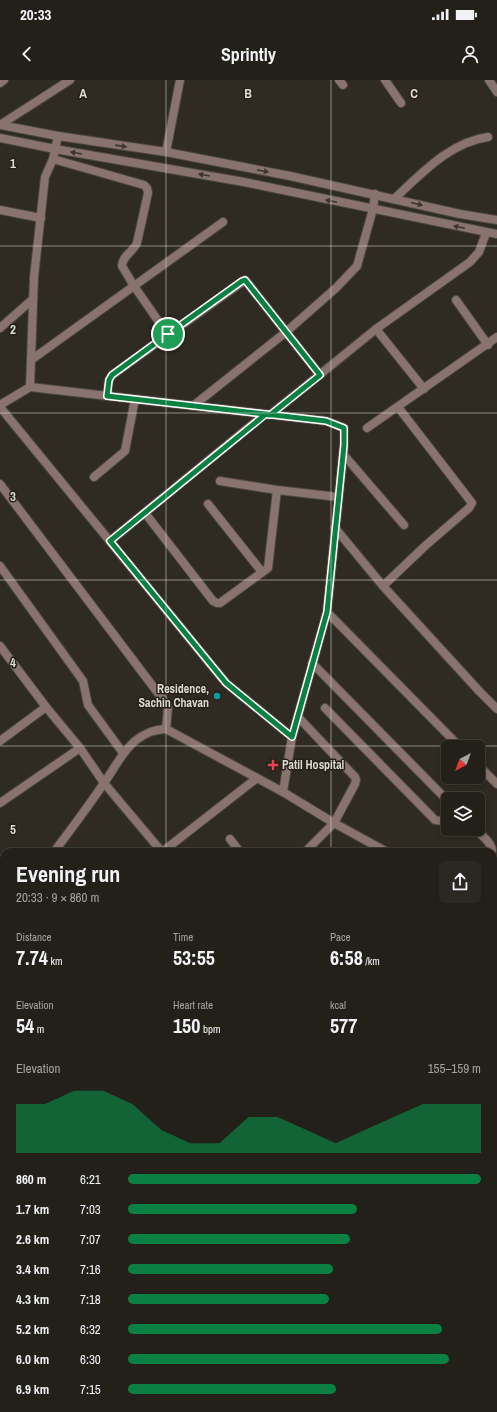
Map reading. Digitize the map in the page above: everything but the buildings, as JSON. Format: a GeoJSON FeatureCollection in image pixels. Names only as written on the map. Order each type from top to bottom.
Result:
{"type":"FeatureCollection","features":[{"type":"Feature","properties":{"kind":"street"},"geometry":{"type":"LineString","coordinates":[[0,83],[4,80]]}},
{"type":"Feature","properties":{"kind":"street"},"geometry":{"type":"LineString","coordinates":[[0,125],[70,80]]}},
{"type":"Feature","properties":{"kind":"street"},"geometry":{"type":"LineString","coordinates":[[166,152],[180,80]]}},
{"type":"Feature","properties":{"kind":"street"},"geometry":{"type":"LineString","coordinates":[[385,80],[401,103]]}},
{"type":"Feature","properties":{"kind":"street"},"geometry":{"type":"LineString","coordinates":[[489,80],[497,92]]}},
{"type":"Feature","properties":{"kind":"street"},"geometry":{"type":"LineString","coordinates":[[0,125],[58,136],[166,152],[375,194],[460,214],[497,220]]}},
{"type":"Feature","properties":{"kind":"street"},"geometry":{"type":"LineString","coordinates":[[30,387],[34,276],[40,218],[45,177],[53,160],[58,136]]}},
{"type":"Feature","properties":{"kind":"street"},"geometry":{"type":"LineString","coordinates":[[394,199],[439,158],[468,142],[488,137]]}},
{"type":"Feature","properties":{"kind":"street"},"geometry":{"type":"LineString","coordinates":[[0,138],[244,182],[497,234]]}},
{"type":"Feature","properties":{"kind":"street"},"geometry":{"type":"LineString","coordinates":[[53,160],[144,185],[147,188],[148,193],[137,243],[135,248],[124,258],[122,266],[134,286],[168,334]]}},
{"type":"Feature","properties":{"kind":"street"},"geometry":{"type":"LineString","coordinates":[[244,182],[248,168]]}},
{"type":"Feature","properties":{"kind":"street"},"geometry":{"type":"LineString","coordinates":[[193,406],[286,332],[336,288],[356,266],[373,209],[375,194]]}},
{"type":"Feature","properties":{"kind":"street"},"geometry":{"type":"LineString","coordinates":[[0,210],[40,218]]}},
{"type":"Feature","properties":{"kind":"street"},"geometry":{"type":"LineString","coordinates":[[31,360],[223,222]]}},
{"type":"Feature","properties":{"kind":"street"},"geometry":{"type":"LineString","coordinates":[[110,541],[376,329],[470,262],[478,252],[486,232]]}},
{"type":"Feature","properties":{"kind":"street"},"geometry":{"type":"LineString","coordinates":[[107,396],[109,380],[112,375],[245,280],[320,375]]}},
{"type":"Feature","properties":{"kind":"street"},"geometry":{"type":"LineString","coordinates":[[0,328],[33,299]]}},
{"type":"Feature","properties":{"kind":"street"},"geometry":{"type":"LineString","coordinates":[[456,300],[488,345]]}},
{"type":"Feature","properties":{"kind":"street"},"geometry":{"type":"LineString","coordinates":[[376,329],[424,389]]}},
{"type":"Feature","properties":{"kind":"street"},"geometry":{"type":"LineString","coordinates":[[367,428],[488,345],[497,337]]}},
{"type":"Feature","properties":{"kind":"street"},"geometry":{"type":"LineString","coordinates":[[283,792],[292,737],[327,612],[343,454],[344,428],[326,421],[30,387],[0,406],[226,683],[292,737]]}},
{"type":"Feature","properties":{"kind":"street"},"geometry":{"type":"LineString","coordinates":[[94,477],[125,451],[135,399]]}},
{"type":"Feature","properties":{"kind":"street"},"geometry":{"type":"LineString","coordinates":[[383,586],[425,546],[469,508],[472,503],[398,407]]}},
{"type":"Feature","properties":{"kind":"street"},"geometry":{"type":"LineString","coordinates":[[343,454],[404,525]]}},
{"type":"Feature","properties":{"kind":"street"},"geometry":{"type":"LineString","coordinates":[[220,481],[277,490],[338,497]]}},
{"type":"Feature","properties":{"kind":"street"},"geometry":{"type":"LineString","coordinates":[[0,484],[167,705],[166,729]]}},
{"type":"Feature","properties":{"kind":"street"},"geometry":{"type":"LineString","coordinates":[[145,513],[213,601],[220,603],[266,569],[269,565],[277,490]]}},
{"type":"Feature","properties":{"kind":"street"},"geometry":{"type":"LineString","coordinates":[[208,504],[262,572]]}},
{"type":"Feature","properties":{"kind":"street"},"geometry":{"type":"LineString","coordinates":[[335,528],[383,586],[480,692],[497,708]]}},
{"type":"Feature","properties":{"kind":"street"},"geometry":{"type":"LineString","coordinates":[[0,566],[83,681],[88,705],[123,754]]}},
{"type":"Feature","properties":{"kind":"street"},"geometry":{"type":"LineString","coordinates":[[327,612],[453,740]]}},
{"type":"Feature","properties":{"kind":"street"},"geometry":{"type":"LineString","coordinates":[[1,651],[80,748],[104,783],[159,848]]}},
{"type":"Feature","properties":{"kind":"street"},"geometry":{"type":"LineString","coordinates":[[312,663],[441,794]]}},
{"type":"Feature","properties":{"kind":"street"},"geometry":{"type":"LineString","coordinates":[[0,741],[46,707]]}},
{"type":"Feature","properties":{"kind":"street"},"geometry":{"type":"LineString","coordinates":[[325,708],[435,820],[441,820]]}},
{"type":"Feature","properties":{"kind":"street"},"geometry":{"type":"LineString","coordinates":[[298,717],[355,777],[356,780],[356,784],[334,823],[309,848]]}},
{"type":"Feature","properties":{"kind":"street"},"geometry":{"type":"LineString","coordinates":[[57,848],[123,754],[134,742],[152,731],[166,729],[283,792],[334,823],[380,848]]}},
{"type":"Feature","properties":{"kind":"street"},"geometry":{"type":"LineString","coordinates":[[0,803],[80,748]]}},
{"type":"Feature","properties":{"kind":"street"},"geometry":{"type":"LineString","coordinates":[[485,772],[497,784]]}},
{"type":"Feature","properties":{"kind":"street"},"geometry":{"type":"LineString","coordinates":[[167,848],[257,778]]}},
{"type":"Feature","properties":{"kind":"street"},"geometry":{"type":"LineString","coordinates":[[482,836],[492,848]]}},
{"type":"Feature","properties":{"kind":"street"},"geometry":{"type":"LineString","coordinates":[[230,839],[237,848]]}},
{"type":"Feature","properties":{"kind":"place","name":"Residence, Sachin Chavan"},"geometry":{"type":"Point","coordinates":[217,696]}},
{"type":"Feature","properties":{"kind":"place","name":"Patil Hospital"},"geometry":{"type":"Point","coordinates":[273,765]}},
{"type":"Feature","properties":{"kind":"route"},"geometry":{"type":"LineString","coordinates":[[168,334],[110,377],[107,396],[270,415],[326,421],[344,428],[344,445],[327,612],[292,737],[226,683],[110,541],[266,414],[270,415],[320,375],[245,280],[168,334]]}}]}
